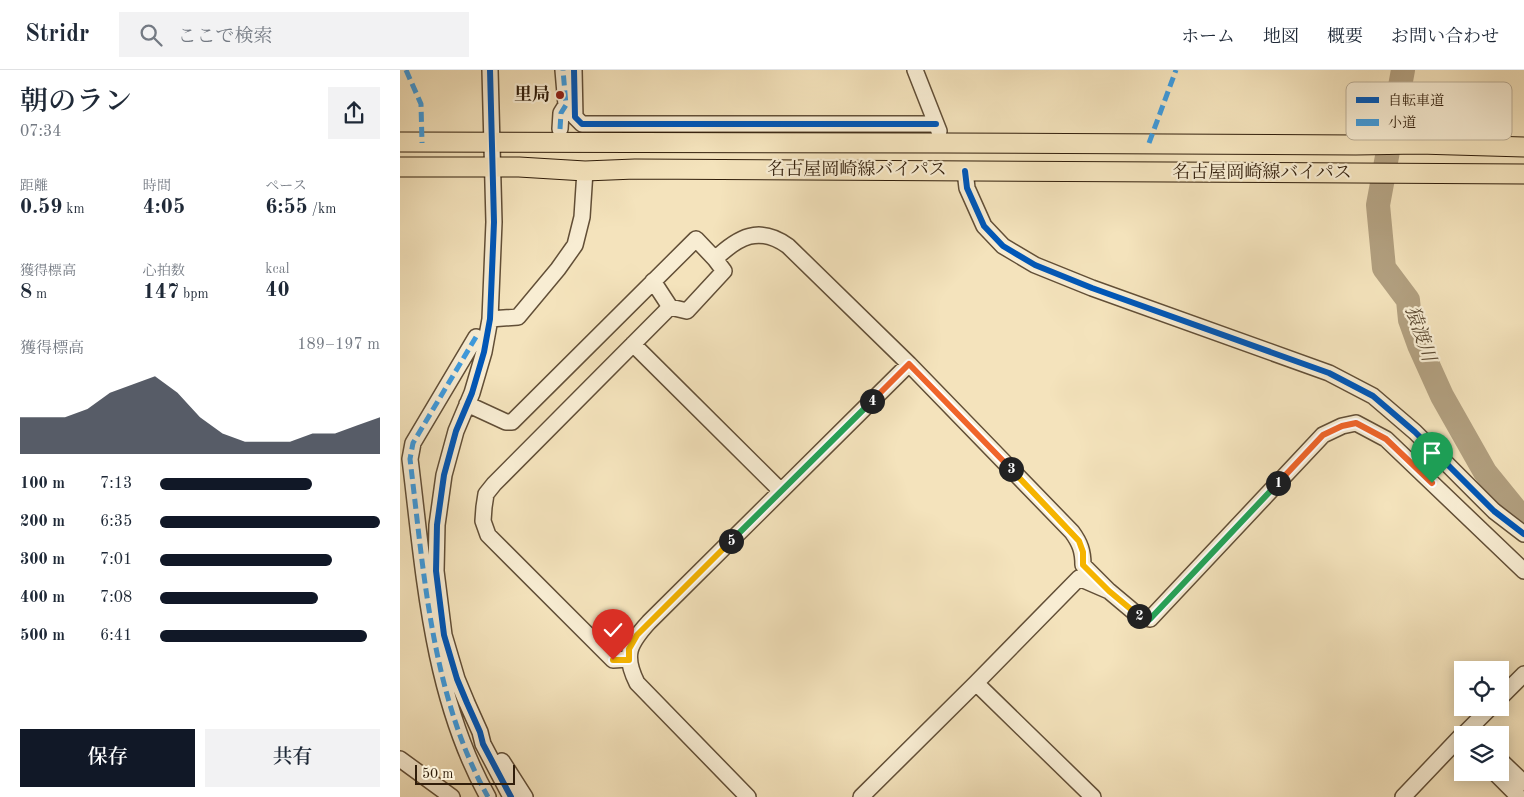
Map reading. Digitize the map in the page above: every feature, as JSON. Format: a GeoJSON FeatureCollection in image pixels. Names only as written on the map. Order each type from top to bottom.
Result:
{"type":"FeatureCollection","features":[{"type":"Feature","properties":{"kind":"main road","name":"名古屋岡崎線バイパス"},"geometry":{"type":"LineString","coordinates":[[400,142],[1420,144],[1524,146]]}},
{"type":"Feature","properties":{"kind":"main road","name":"名古屋岡崎線バイパス"},"geometry":{"type":"LineString","coordinates":[[400,167],[492,167],[585,171],[654,169],[1524,174]]}},
{"type":"Feature","properties":{"kind":"street"},"geometry":{"type":"LineString","coordinates":[[490,70],[494,222],[490,320],[484,352],[456,431],[444,475],[437,525],[436,571],[444,635],[457,679],[480,732],[483,744],[511,797]]}},
{"type":"Feature","properties":{"kind":"street"},"geometry":{"type":"LineString","coordinates":[[560,129],[561,113],[566,105],[563,70]]}},
{"type":"Feature","properties":{"kind":"street"},"geometry":{"type":"LineString","coordinates":[[574,70],[575,117],[582,124],[936,124]]}},
{"type":"Feature","properties":{"kind":"street"},"geometry":{"type":"LineString","coordinates":[[915,70],[945,143]]}},
{"type":"Feature","properties":{"kind":"street"},"geometry":{"type":"LineString","coordinates":[[490,320],[518,316],[558,269],[575,245],[582,217],[585,171]]}},
{"type":"Feature","properties":{"kind":"street"},"geometry":{"type":"LineString","coordinates":[[965,171],[967,188],[984,226],[1003,246],[1035,265],[1092,288],[1329,373],[1373,396],[1416,432],[1494,511],[1524,534]]}},
{"type":"Feature","properties":{"kind":"street"},"geometry":{"type":"LineString","coordinates":[[715,259],[741,238],[759,234],[779,240],[788,246],[909,364],[1072,532],[1079,541],[1083,552],[1083,565],[1109,591],[1140,617],[1150,619],[1323,435],[1342,426],[1356,423],[1386,439],[1524,571]]}},
{"type":"Feature","properties":{"kind":"street"},"geometry":{"type":"LineString","coordinates":[[467,404],[506,422],[512,422],[653,281],[696,239],[724,271],[687,311],[670,307],[653,281]]}},
{"type":"Feature","properties":{"kind":"street"},"geometry":{"type":"LineString","coordinates":[[629,660],[613,660],[488,535],[483,521],[486,494],[670,307]]}},
{"type":"Feature","properties":{"kind":"street"},"geometry":{"type":"LineString","coordinates":[[476,337],[413,443],[410,459],[427,600],[438,657],[462,740],[488,797]]}},
{"type":"Feature","properties":{"kind":"street"},"geometry":{"type":"LineString","coordinates":[[632,344],[781,491]]}},
{"type":"Feature","properties":{"kind":"street"},"geometry":{"type":"LineString","coordinates":[[748,797],[637,683],[632,673],[629,649],[637,635],[909,364]]}},
{"type":"Feature","properties":{"kind":"street"},"geometry":{"type":"LineString","coordinates":[[860,797],[976,683],[1078,578],[1109,591]]}},
{"type":"Feature","properties":{"kind":"street"},"geometry":{"type":"LineString","coordinates":[[1509,689],[1524,674]]}},
{"type":"Feature","properties":{"kind":"street"},"geometry":{"type":"LineString","coordinates":[[976,683],[1093,797]]}},
{"type":"Feature","properties":{"kind":"street"},"geometry":{"type":"LineString","coordinates":[[1474,726],[1483,716]]}},
{"type":"Feature","properties":{"kind":"street"},"geometry":{"type":"LineString","coordinates":[[480,732],[494,749],[525,797]]}},
{"type":"Feature","properties":{"kind":"street"},"geometry":{"type":"LineString","coordinates":[[1404,797],[1454,747]]}},
{"type":"Feature","properties":{"kind":"street"},"geometry":{"type":"LineString","coordinates":[[400,760],[448,794]]}},
{"type":"Feature","properties":{"kind":"street"},"geometry":{"type":"LineString","coordinates":[[1509,769],[1524,783]]}},
{"type":"Feature","properties":{"kind":"street"},"geometry":{"type":"LineString","coordinates":[[1503,781],[1519,797]]}},
{"type":"Feature","properties":{"kind":"waterway","name":"猿渡川"},"geometry":{"type":"LineString","coordinates":[[1401,82],[1403,70]]}},
{"type":"Feature","properties":{"kind":"waterway","name":"猿渡川"},"geometry":{"type":"LineString","coordinates":[[1390,140],[1378,205],[1384,268],[1408,300],[1410,320],[1442,396],[1485,472],[1524,520]]}},
{"type":"Feature","properties":{"kind":"marked path"},"geometry":{"type":"LineString","coordinates":[[406,70],[421,104],[422,143]]}},
{"type":"Feature","properties":{"kind":"marked path"},"geometry":{"type":"LineString","coordinates":[[560,129],[561,113],[566,105],[563,70]]}},
{"type":"Feature","properties":{"kind":"marked path"},"geometry":{"type":"LineString","coordinates":[[1149,143],[1176,70]]}},
{"type":"Feature","properties":{"kind":"marked path"},"geometry":{"type":"LineString","coordinates":[[476,337],[413,443],[410,459],[426,589],[442,675],[454,717],[469,758],[488,797]]}},
{"type":"Feature","properties":{"kind":"cycle path"},"geometry":{"type":"LineString","coordinates":[[490,70],[494,222],[490,319],[484,352],[472,393],[456,431],[444,475],[437,525],[436,571],[444,635],[457,679],[480,732],[483,744],[511,797]]}},
{"type":"Feature","properties":{"kind":"cycle path"},"geometry":{"type":"LineString","coordinates":[[574,70],[575,117],[582,124],[936,124]]}},
{"type":"Feature","properties":{"kind":"cycle path"},"geometry":{"type":"LineString","coordinates":[[965,171],[967,188],[984,226],[1003,246],[1035,265],[1092,288],[1329,373],[1373,396],[1415,432],[1494,511],[1524,534]]}},
{"type":"Feature","properties":{"kind":"place","name":"里局"},"geometry":{"type":"Point","coordinates":[560,95]}},
{"type":"Feature","properties":{"kind":"route"},"geometry":{"type":"LineString","coordinates":[[613,660],[629,660],[629,649],[637,635],[649,622],[909,364],[1072,532],[1079,541],[1083,552],[1083,565],[1109,591],[1140,617],[1150,619],[1323,435],[1342,426],[1356,423],[1386,439],[1432,483]]}}]}
